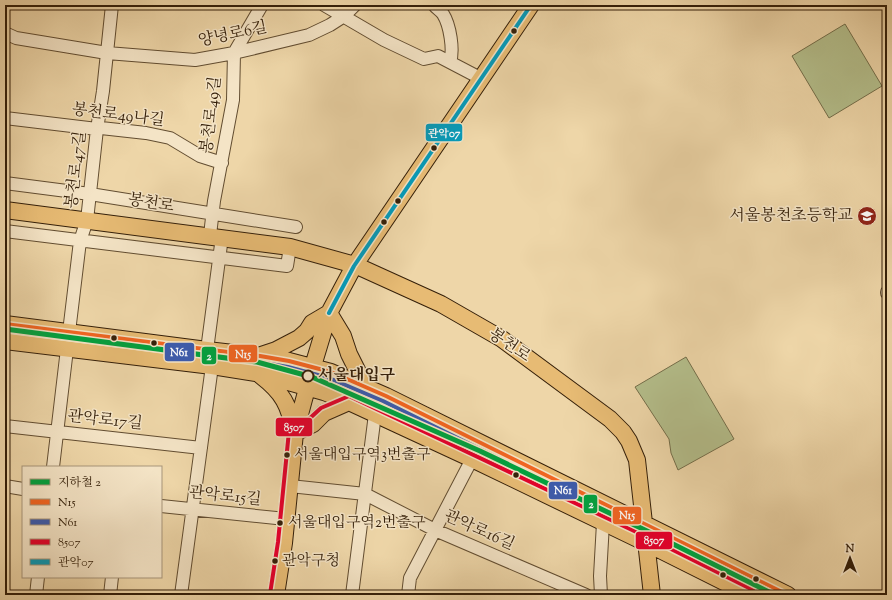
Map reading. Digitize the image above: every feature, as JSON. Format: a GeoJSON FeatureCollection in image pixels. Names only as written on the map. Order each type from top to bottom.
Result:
{"type":"FeatureCollection","features":[{"type":"Feature","properties":{"kind":"main road"},"geometry":{"type":"LineString","coordinates":[[276,595],[290,486],[295,433],[329,313],[355,265],[531,5]]}},
{"type":"Feature","properties":{"kind":"main road","name":"봉천로"},"geometry":{"type":"LineString","coordinates":[[5,210],[216,236],[290,247],[355,265],[441,304],[502,339],[617,425],[629,441],[637,460],[652,595]]}},
{"type":"Feature","properties":{"kind":"main road"},"geometry":{"type":"LineString","coordinates":[[260,356],[276,350],[299,338],[307,331],[312,323],[329,313]]}},
{"type":"Feature","properties":{"kind":"main road"},"geometry":{"type":"LineString","coordinates":[[329,313],[343,336],[349,354],[365,386]]}},
{"type":"Feature","properties":{"kind":"main road"},"geometry":{"type":"LineString","coordinates":[[5,324],[260,356],[313,366],[365,386],[788,595]]}},
{"type":"Feature","properties":{"kind":"main road"},"geometry":{"type":"LineString","coordinates":[[5,341],[212,366],[256,373],[307,387],[349,402],[472,459],[750,595]]}},
{"type":"Feature","properties":{"kind":"main road"},"geometry":{"type":"LineString","coordinates":[[256,373],[272,385],[282,396],[290,410],[295,433]]}},
{"type":"Feature","properties":{"kind":"main road"},"geometry":{"type":"LineString","coordinates":[[295,433],[313,424],[324,413],[349,402]]}},
{"type":"Feature","properties":{"kind":"main road"},"geometry":{"type":"LineString","coordinates":[[700,570],[696,566],[696,558],[700,555],[707,554]]}},
{"type":"Feature","properties":{"kind":"street"},"geometry":{"type":"LineString","coordinates":[[107,53],[112,5]]}},
{"type":"Feature","properties":{"kind":"street","name":"봉천로49길"},"geometry":{"type":"LineString","coordinates":[[216,236],[213,214],[233,100],[234,53],[262,5]]}},
{"type":"Feature","properties":{"kind":"street"},"geometry":{"type":"LineString","coordinates":[[324,5],[384,40],[424,60],[438,56],[482,79]]}},
{"type":"Feature","properties":{"kind":"street","name":"양녕로6길"},"geometry":{"type":"LineString","coordinates":[[5,33],[16,38],[107,53],[195,60],[234,53],[309,35],[330,25],[344,16],[355,5]]}},
{"type":"Feature","properties":{"kind":"street"},"geometry":{"type":"LineString","coordinates":[[434,5],[443,14],[449,32],[452,49],[450,62]]}},
{"type":"Feature","properties":{"kind":"street","name":"봉천로47길"},"geometry":{"type":"LineString","coordinates":[[87,220],[107,53]]}},
{"type":"Feature","properties":{"kind":"street","name":"봉천로49나길"},"geometry":{"type":"LineString","coordinates":[[5,118],[97,129],[101,128],[146,133],[170,138],[200,156],[222,163]]}},
{"type":"Feature","properties":{"kind":"street","name":"봉천로"},"geometry":{"type":"LineString","coordinates":[[5,183],[90,194],[296,227]]}},
{"type":"Feature","properties":{"kind":"street"},"geometry":{"type":"LineString","coordinates":[[69,332],[80,241],[87,220]]}},
{"type":"Feature","properties":{"kind":"street"},"geometry":{"type":"LineString","coordinates":[[5,231],[287,266],[290,247]]}},
{"type":"Feature","properties":{"kind":"street"},"geometry":{"type":"LineString","coordinates":[[207,350],[220,258],[216,236]]}},
{"type":"Feature","properties":{"kind":"street"},"geometry":{"type":"LineString","coordinates":[[53,466],[67,349]]}},
{"type":"Feature","properties":{"kind":"street"},"geometry":{"type":"LineString","coordinates":[[181,595],[212,366]]}},
{"type":"Feature","properties":{"kind":"street"},"geometry":{"type":"LineString","coordinates":[[352,595],[375,414]]}},
{"type":"Feature","properties":{"kind":"street","name":"관악로17길"},"geometry":{"type":"LineString","coordinates":[[5,426],[201,448]]}},
{"type":"Feature","properties":{"kind":"street"},"geometry":{"type":"LineString","coordinates":[[408,595],[410,578],[472,459]]}},
{"type":"Feature","properties":{"kind":"street"},"geometry":{"type":"LineString","coordinates":[[5,486],[22,489]]}},
{"type":"Feature","properties":{"kind":"street","name":"관악로16길"},"geometry":{"type":"LineString","coordinates":[[290,486],[365,494],[435,530],[586,595]]}},
{"type":"Feature","properties":{"kind":"street","name":"관악로15길"},"geometry":{"type":"LineString","coordinates":[[162,506],[286,519]]}},
{"type":"Feature","properties":{"kind":"street"},"geometry":{"type":"LineString","coordinates":[[601,595],[600,576],[603,523]]}},
{"type":"Feature","properties":{"kind":"street"},"geometry":{"type":"LineString","coordinates":[[36,595],[38,578]]}},
{"type":"Feature","properties":{"kind":"street"},"geometry":{"type":"LineString","coordinates":[[110,595],[112,578]]}},
{"type":"Feature","properties":{"kind":"green space"},"geometry":{"type":"Polygon","coordinates":[[[845,24],[882,86],[829,118],[792,56],[845,24]]]}},
{"type":"Feature","properties":{"kind":"green space"},"geometry":{"type":"Polygon","coordinates":[[[686,357],[734,439],[678,470],[671,453],[669,439],[635,387],[686,357]]]}},
{"type":"Feature","properties":{"kind":"metro line","name":"2"},"geometry":{"type":"LineString","coordinates":[[5,329],[257,362],[312,377],[480,451],[647,531],[775,595]]}},
{"type":"Feature","properties":{"kind":"transit line","name":"관악07"},"geometry":{"type":"LineString","coordinates":[[329,313],[354,266],[531,5]]}},
{"type":"Feature","properties":{"kind":"transit line","name":"N15"},"geometry":{"type":"LineString","coordinates":[[5,324],[260,356],[289,361],[331,372],[386,396],[788,595]]}},
{"type":"Feature","properties":{"kind":"transit line","name":"N61"},"geometry":{"type":"LineString","coordinates":[[5,330],[259,362],[288,367],[329,378],[383,401],[774,595]]}},
{"type":"Feature","properties":{"kind":"transit line","name":"8507"},"geometry":{"type":"LineString","coordinates":[[270,594],[278,542],[289,431],[309,419],[321,408],[349,396],[649,538],[753,590]]}},
{"type":"Feature","properties":{"kind":"place","name":"서울봉천초등학교"},"geometry":{"type":"Point","coordinates":[867,216]}},
{"type":"Feature","properties":{"kind":"place","name":"서울대입구"},"geometry":{"type":"Point","coordinates":[308,376]}},
{"type":"Feature","properties":{"kind":"place","name":"서울대입구역3번출구"},"geometry":{"type":"Point","coordinates":[287,455]}},
{"type":"Feature","properties":{"kind":"place","name":"서울대입구역2번출구"},"geometry":{"type":"Point","coordinates":[280,523]}},
{"type":"Feature","properties":{"kind":"place","name":"관악구청"},"geometry":{"type":"Point","coordinates":[275,561]}}]}
